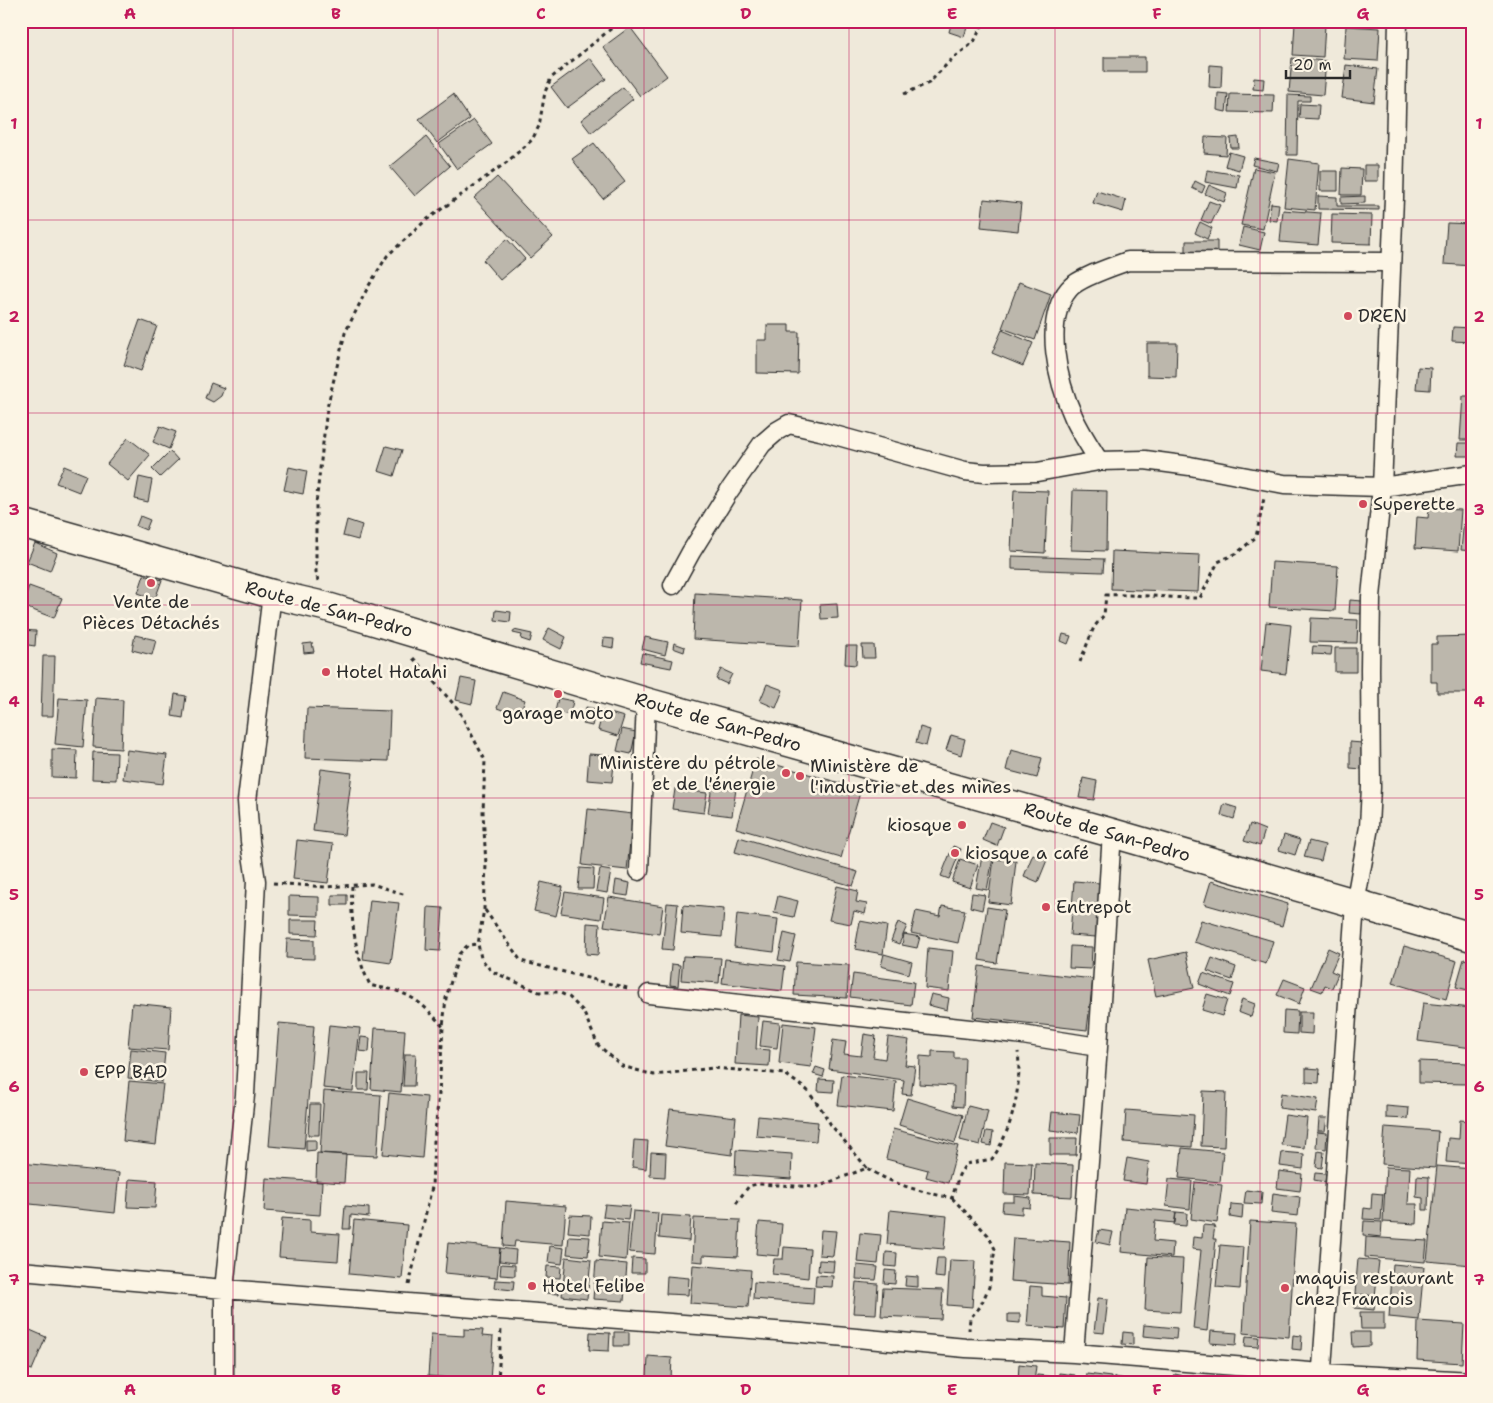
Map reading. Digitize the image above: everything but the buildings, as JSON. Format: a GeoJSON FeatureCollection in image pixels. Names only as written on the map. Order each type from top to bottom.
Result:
{"type":"FeatureCollection","features":[{"type":"Feature","properties":{"kind":"main road","name":"Route de San-Pedro"},"geometry":{"type":"LineString","coordinates":[[21,523],[272,594],[324,606],[646,702],[1112,833],[1472,937]]}},
{"type":"Feature","properties":{"kind":"street"},"geometry":{"type":"LineString","coordinates":[[1322,1377],[1356,904],[1369,827],[1371,786],[1371,598],[1382,487],[1394,198],[1398,21]]}},
{"type":"Feature","properties":{"kind":"street"},"geometry":{"type":"LineString","coordinates":[[1099,462],[1074,417],[1059,374],[1054,346],[1056,314],[1070,288],[1097,273],[1128,261],[1390,262]]}},
{"type":"Feature","properties":{"kind":"street"},"geometry":{"type":"LineString","coordinates":[[673,586],[691,552],[762,444],[777,431],[789,424],[965,471],[984,473],[1037,472],[1099,462],[1145,460],[1190,466],[1284,484],[1382,487],[1472,474]]}},
{"type":"Feature","properties":{"kind":"street"},"geometry":{"type":"LineString","coordinates":[[224,1382],[224,1289],[245,1095],[256,880],[250,842],[247,801],[272,594]]}},
{"type":"Feature","properties":{"kind":"street"},"geometry":{"type":"LineString","coordinates":[[639,872],[646,702]]}},
{"type":"Feature","properties":{"kind":"street"},"geometry":{"type":"LineString","coordinates":[[1074,1353],[1098,1047],[1112,833]]}},
{"type":"Feature","properties":{"kind":"street"},"geometry":{"type":"LineString","coordinates":[[649,994],[1016,1034],[1098,1047]]}},
{"type":"Feature","properties":{"kind":"street"},"geometry":{"type":"LineString","coordinates":[[21,1270],[224,1289],[802,1333],[966,1348],[1074,1353],[1322,1377],[1472,1381]]}},
{"type":"Feature","properties":{"kind":"path"},"geometry":{"type":"LineString","coordinates":[[324,606],[316,572],[316,504],[327,408],[344,334],[354,313],[387,256],[425,221],[507,162],[532,140],[539,126],[545,92],[551,78],[604,34],[623,21]]}},
{"type":"Feature","properties":{"kind":"path"},"geometry":{"type":"LineString","coordinates":[[628,21],[657,25],[666,21]]}},
{"type":"Feature","properties":{"kind":"path"},"geometry":{"type":"LineString","coordinates":[[904,94],[929,83],[950,61],[974,42],[984,21]]}},
{"type":"Feature","properties":{"kind":"path"},"geometry":{"type":"LineString","coordinates":[[1080,662],[1094,627],[1104,615],[1106,595],[1200,598],[1218,562],[1236,553],[1256,537],[1264,497],[1284,484]]}},
{"type":"Feature","properties":{"kind":"path"},"geometry":{"type":"LineString","coordinates":[[393,626],[413,659],[458,709],[485,760],[483,812],[486,865],[484,909],[478,944],[480,958],[491,971],[539,992],[558,992],[569,997],[583,1011],[598,1045],[622,1066],[654,1076],[713,1068],[785,1074],[807,1090],[822,1110],[830,1125],[867,1168],[878,1176],[916,1191],[952,1198],[988,1235],[995,1249],[989,1287],[980,1307],[970,1318],[966,1348]]}},
{"type":"Feature","properties":{"kind":"path"},"geometry":{"type":"LineString","coordinates":[[256,880],[304,886],[372,884],[406,894]]}},
{"type":"Feature","properties":{"kind":"path"},"geometry":{"type":"LineString","coordinates":[[352,886],[352,910],[357,949],[370,984],[378,988],[396,991],[421,1003],[442,1027]]}},
{"type":"Feature","properties":{"kind":"path"},"geometry":{"type":"LineString","coordinates":[[484,909],[520,961],[649,994]]}},
{"type":"Feature","properties":{"kind":"path"},"geometry":{"type":"LineString","coordinates":[[406,1302],[415,1253],[432,1187],[442,1027],[446,998],[459,954],[468,945],[478,944]]}},
{"type":"Feature","properties":{"kind":"path"},"geometry":{"type":"LineString","coordinates":[[952,1198],[959,1175],[966,1164],[992,1159],[1009,1128],[1020,1070],[1016,1034]]}},
{"type":"Feature","properties":{"kind":"path"},"geometry":{"type":"LineString","coordinates":[[736,1203],[749,1186],[756,1184],[817,1187],[867,1168]]}},
{"type":"Feature","properties":{"kind":"path"},"geometry":{"type":"LineString","coordinates":[[498,1382],[503,1311]]}},
{"type":"Feature","properties":{"kind":"place","name":"DREN"},"geometry":{"type":"Point","coordinates":[1348,316]}},
{"type":"Feature","properties":{"kind":"place","name":"Superette"},"geometry":{"type":"Point","coordinates":[1363,504]}},
{"type":"Feature","properties":{"kind":"place","name":"Vente de Pièces Détachés"},"geometry":{"type":"Point","coordinates":[151,583]}},
{"type":"Feature","properties":{"kind":"place","name":"Hotel Hatahi"},"geometry":{"type":"Point","coordinates":[326,672]}},
{"type":"Feature","properties":{"kind":"place","name":"garage moto"},"geometry":{"type":"Point","coordinates":[558,694]}},
{"type":"Feature","properties":{"kind":"place","name":"Ministère du pétrole et de l'énergie"},"geometry":{"type":"Point","coordinates":[786,773]}},
{"type":"Feature","properties":{"kind":"place","name":"Ministère de l'industrie et des mines"},"geometry":{"type":"Point","coordinates":[800,776]}},
{"type":"Feature","properties":{"kind":"place","name":"kiosque"},"geometry":{"type":"Point","coordinates":[962,825]}},
{"type":"Feature","properties":{"kind":"place","name":"kiosque a café"},"geometry":{"type":"Point","coordinates":[955,853]}},
{"type":"Feature","properties":{"kind":"place","name":"Entrepot"},"geometry":{"type":"Point","coordinates":[1046,907]}},
{"type":"Feature","properties":{"kind":"place","name":"EPP BAD"},"geometry":{"type":"Point","coordinates":[84,1072]}},
{"type":"Feature","properties":{"kind":"place","name":"Hotel Felibe"},"geometry":{"type":"Point","coordinates":[532,1286]}},
{"type":"Feature","properties":{"kind":"place","name":"maquis restaurant chez Francois"},"geometry":{"type":"Point","coordinates":[1285,1288]}}]}
